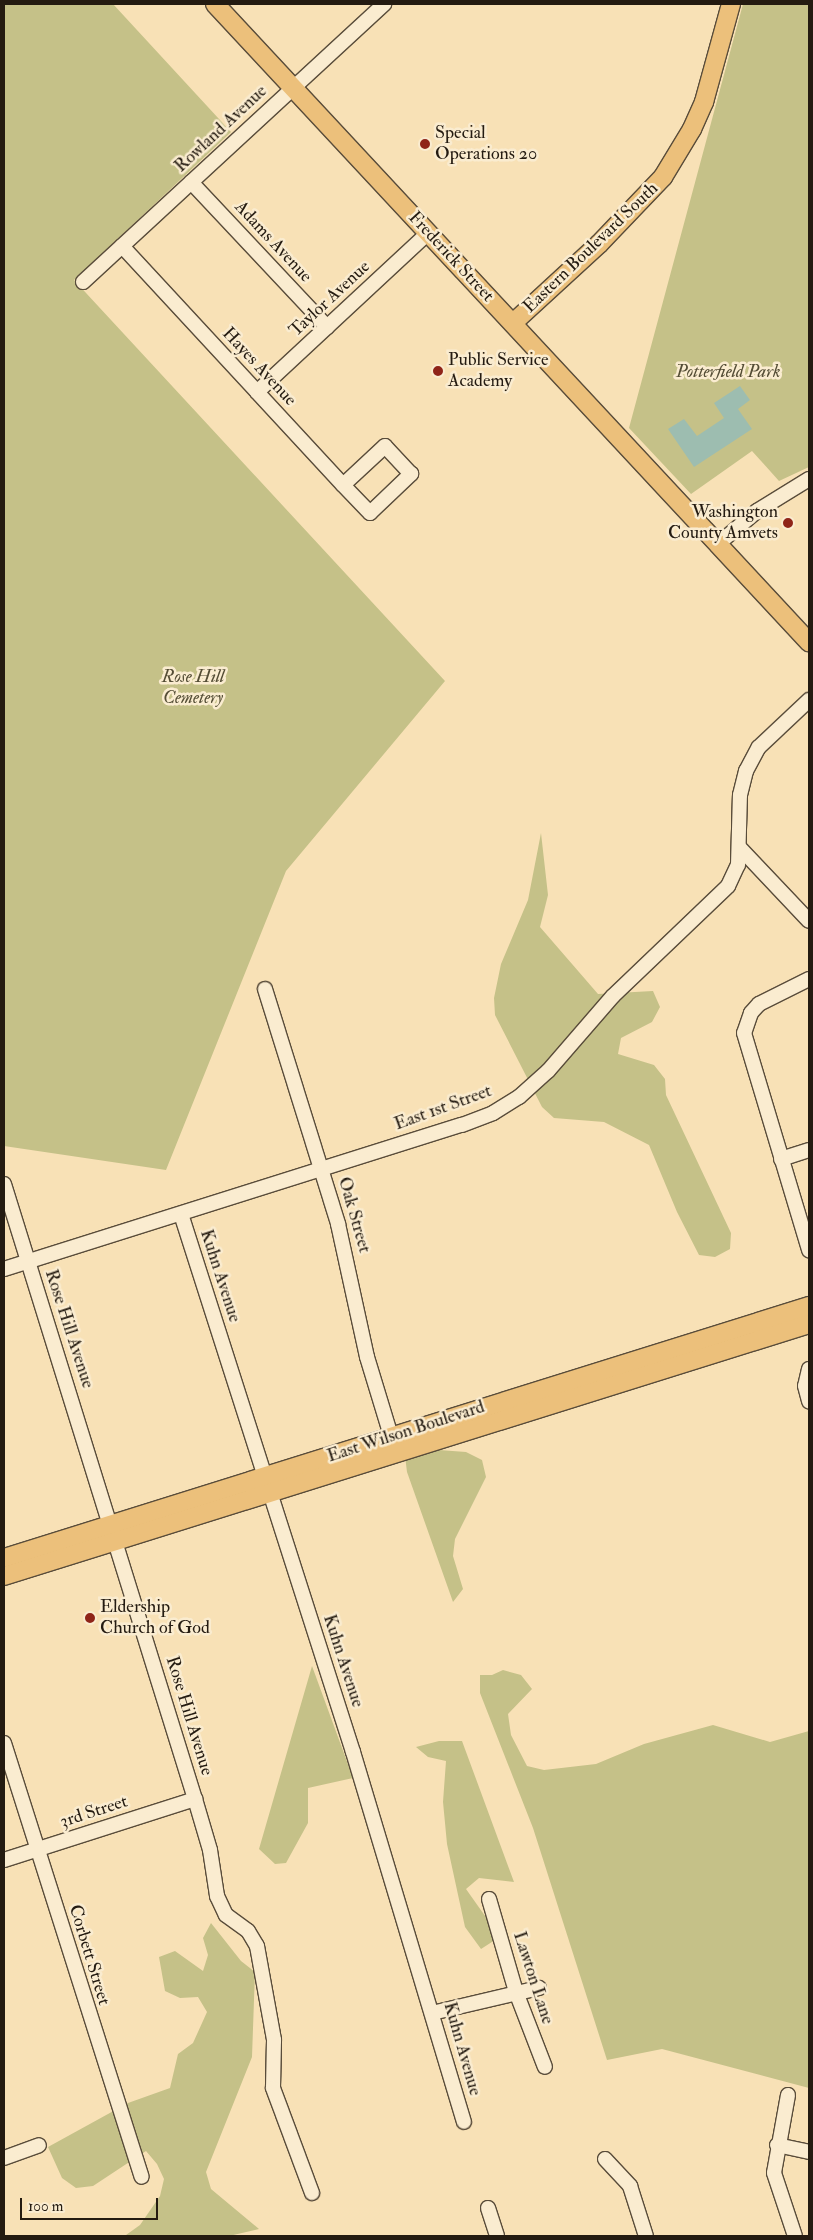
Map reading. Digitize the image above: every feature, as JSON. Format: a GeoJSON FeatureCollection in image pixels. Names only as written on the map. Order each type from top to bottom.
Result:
{"type":"FeatureCollection","features":[{"type":"Feature","properties":{"kind":"main road","name":"Frederick Street"},"geometry":{"type":"LineString","coordinates":[[215,4],[809,642]]}},
{"type":"Feature","properties":{"kind":"main road","name":"Eastern Boulevard South"},"geometry":{"type":"LineString","coordinates":[[513,323],[599,244],[663,176],[692,129],[704,102],[731,4]]}},
{"type":"Feature","properties":{"kind":"main road","name":"East Wilson Boulevard"},"geometry":{"type":"LineString","coordinates":[[4,1558],[113,1532],[267,1484],[391,1436],[809,1306]]}},
{"type":"Feature","properties":{"kind":"main road","name":"East Wilson Boulevard"},"geometry":{"type":"LineString","coordinates":[[267,1484],[396,1454],[809,1324]]}},
{"type":"Feature","properties":{"kind":"main road","name":"East Wilson Boulevard"},"geometry":{"type":"LineString","coordinates":[[4,1576],[113,1532]]}},
{"type":"Feature","properties":{"kind":"street","name":"Rowland Avenue"},"geometry":{"type":"LineString","coordinates":[[83,282],[384,4]]}},
{"type":"Feature","properties":{"kind":"street","name":"Adams Avenue"},"geometry":{"type":"LineString","coordinates":[[192,182],[327,327]]}},
{"type":"Feature","properties":{"kind":"street","name":"Taylor Avenue"},"geometry":{"type":"LineString","coordinates":[[257,392],[428,233]]}},
{"type":"Feature","properties":{"kind":"street","name":"Hayes Avenue"},"geometry":{"type":"LineString","coordinates":[[122,246],[343,485],[370,513],[411,474],[385,446],[343,485]]}},
{"type":"Feature","properties":{"kind":"street"},"geometry":{"type":"LineString","coordinates":[[718,544],[757,510],[809,480]]}},
{"type":"Feature","properties":{"kind":"street","name":"East 1st Street"},"geometry":{"type":"LineString","coordinates":[[4,1269],[462,1125],[493,1113],[519,1096],[548,1071],[613,996],[728,886],[738,865],[740,848],[740,795],[746,771],[759,747],[809,700]]}},
{"type":"Feature","properties":{"kind":"street"},"geometry":{"type":"LineString","coordinates":[[740,848],[809,921]]}},
{"type":"Feature","properties":{"kind":"street"},"geometry":{"type":"LineString","coordinates":[[809,979],[759,1004],[751,1013],[744,1033],[809,1250]]}},
{"type":"Feature","properties":{"kind":"street","name":"Oak Street"},"geometry":{"type":"LineString","coordinates":[[266,989],[346,1256],[367,1357],[396,1454]]}},
{"type":"Feature","properties":{"kind":"street"},"geometry":{"type":"LineString","coordinates":[[781,1159],[809,1150]]}},
{"type":"Feature","properties":{"kind":"street","name":"Rose Hill Avenue"},"geometry":{"type":"LineString","coordinates":[[4,1184],[195,1799],[222,1907],[248,1932],[257,1946],[274,2040],[273,2088],[312,2193]]}},
{"type":"Feature","properties":{"kind":"street","name":"Kuhn Avenue"},"geometry":{"type":"LineString","coordinates":[[181,1214],[432,2013],[464,2122]]}},
{"type":"Feature","properties":{"kind":"street"},"geometry":{"type":"LineString","coordinates":[[809,1369],[805,1386],[809,1401]]}},
{"type":"Feature","properties":{"kind":"street","name":"Corbett Street"},"geometry":{"type":"LineString","coordinates":[[4,1743],[142,2177]]}},
{"type":"Feature","properties":{"kind":"street","name":"3rd Street"},"geometry":{"type":"LineString","coordinates":[[4,1860],[195,1799]]}},
{"type":"Feature","properties":{"kind":"street","name":"Lawton Lane"},"geometry":{"type":"LineString","coordinates":[[489,1899],[516,1992],[545,2067]]}},
{"type":"Feature","properties":{"kind":"street"},"geometry":{"type":"LineString","coordinates":[[432,2013],[539,1988]]}},
{"type":"Feature","properties":{"kind":"street"},"geometry":{"type":"LineString","coordinates":[[788,2095],[777,2145],[774,2173],[795,2236]]}},
{"type":"Feature","properties":{"kind":"street"},"geometry":{"type":"LineString","coordinates":[[4,2158],[39,2145]]}},
{"type":"Feature","properties":{"kind":"street"},"geometry":{"type":"LineString","coordinates":[[777,2145],[809,2152]]}},
{"type":"Feature","properties":{"kind":"street"},"geometry":{"type":"LineString","coordinates":[[605,2159],[630,2186],[646,2236]]}},
{"type":"Feature","properties":{"kind":"street"},"geometry":{"type":"LineString","coordinates":[[488,2208],[496,2236]]}},
{"type":"Feature","properties":{"kind":"green space","name":"Rose Hill Cemetery"},"geometry":{"type":"Polygon","coordinates":[[[4,4],[113,4],[231,132],[74,280],[445,681],[286,871],[166,1170],[4,1146],[4,4]]]}},
{"type":"Feature","properties":{"kind":"green space","name":"Potterfield Park"},"geometry":{"type":"Polygon","coordinates":[[[743,4],[809,4],[809,467],[779,481],[752,451],[691,494],[629,428],[743,4]]]}},
{"type":"Feature","properties":{"kind":"green space"},"geometry":{"type":"Polygon","coordinates":[[[541,833],[548,895],[540,927],[598,994],[653,991],[660,1007],[652,1022],[621,1038],[618,1054],[654,1065],[665,1079],[666,1095],[731,1233],[730,1249],[715,1257],[699,1255],[677,1212],[649,1145],[604,1122],[554,1118],[542,1107],[495,1015],[494,998],[501,964],[528,900],[541,833]]]}},
{"type":"Feature","properties":{"kind":"green space"},"geometry":{"type":"Polygon","coordinates":[[[439,1450],[466,1452],[482,1460],[486,1477],[455,1539],[453,1556],[463,1589],[453,1602],[407,1472],[405,1456],[439,1450]]]}},
{"type":"Feature","properties":{"kind":"green space"},"geometry":{"type":"Polygon","coordinates":[[[312,1666],[353,1778],[308,1788],[308,1823],[286,1863],[275,1864],[259,1849],[312,1666]]]}},
{"type":"Feature","properties":{"kind":"green space"},"geometry":{"type":"Polygon","coordinates":[[[503,1670],[521,1675],[532,1689],[508,1714],[511,1735],[527,1766],[544,1770],[596,1764],[644,1744],[713,1725],[770,1742],[809,1731],[809,2088],[662,2049],[607,2060],[533,1828],[480,1693],[480,1675],[492,1675],[503,1670]]]}},
{"type":"Feature","properties":{"kind":"green space"},"geometry":{"type":"Polygon","coordinates":[[[439,1741],[462,1741],[514,1882],[479,1878],[466,1889],[490,1923],[495,1940],[481,1949],[465,1927],[447,1844],[443,1802],[446,1761],[428,1757],[416,1747],[439,1741]]]}},
{"type":"Feature","properties":{"kind":"green space"},"geometry":{"type":"Polygon","coordinates":[[[211,1923],[241,1961],[255,1972],[252,2057],[206,2172],[211,2189],[259,2229],[229,2236],[112,2236],[126,2235],[140,2225],[160,2196],[164,2179],[157,2164],[146,2151],[93,2186],[76,2188],[62,2178],[48,2147],[128,2103],[170,2088],[178,2054],[193,2043],[207,2012],[198,1997],[180,1998],[165,1991],[159,1957],[175,1951],[203,1971],[208,1955],[203,1938],[211,1923]]]}},
{"type":"Feature","properties":{"kind":"shaded area"},"geometry":{"type":"Polygon","coordinates":[[[740,386],[750,400],[738,409],[752,429],[694,467],[668,429],[684,419],[697,436],[724,418],[714,403],[740,386]]]}},
{"type":"Feature","properties":{"kind":"place","name":"Special Operations 20"},"geometry":{"type":"Point","coordinates":[425,144]}},
{"type":"Feature","properties":{"kind":"place","name":"Public Service Academy"},"geometry":{"type":"Point","coordinates":[438,371]}},
{"type":"Feature","properties":{"kind":"place","name":"Washington County Amvets"},"geometry":{"type":"Point","coordinates":[788,523]}},
{"type":"Feature","properties":{"kind":"place","name":"Eldership Church of God"},"geometry":{"type":"Point","coordinates":[90,1618]}}]}
